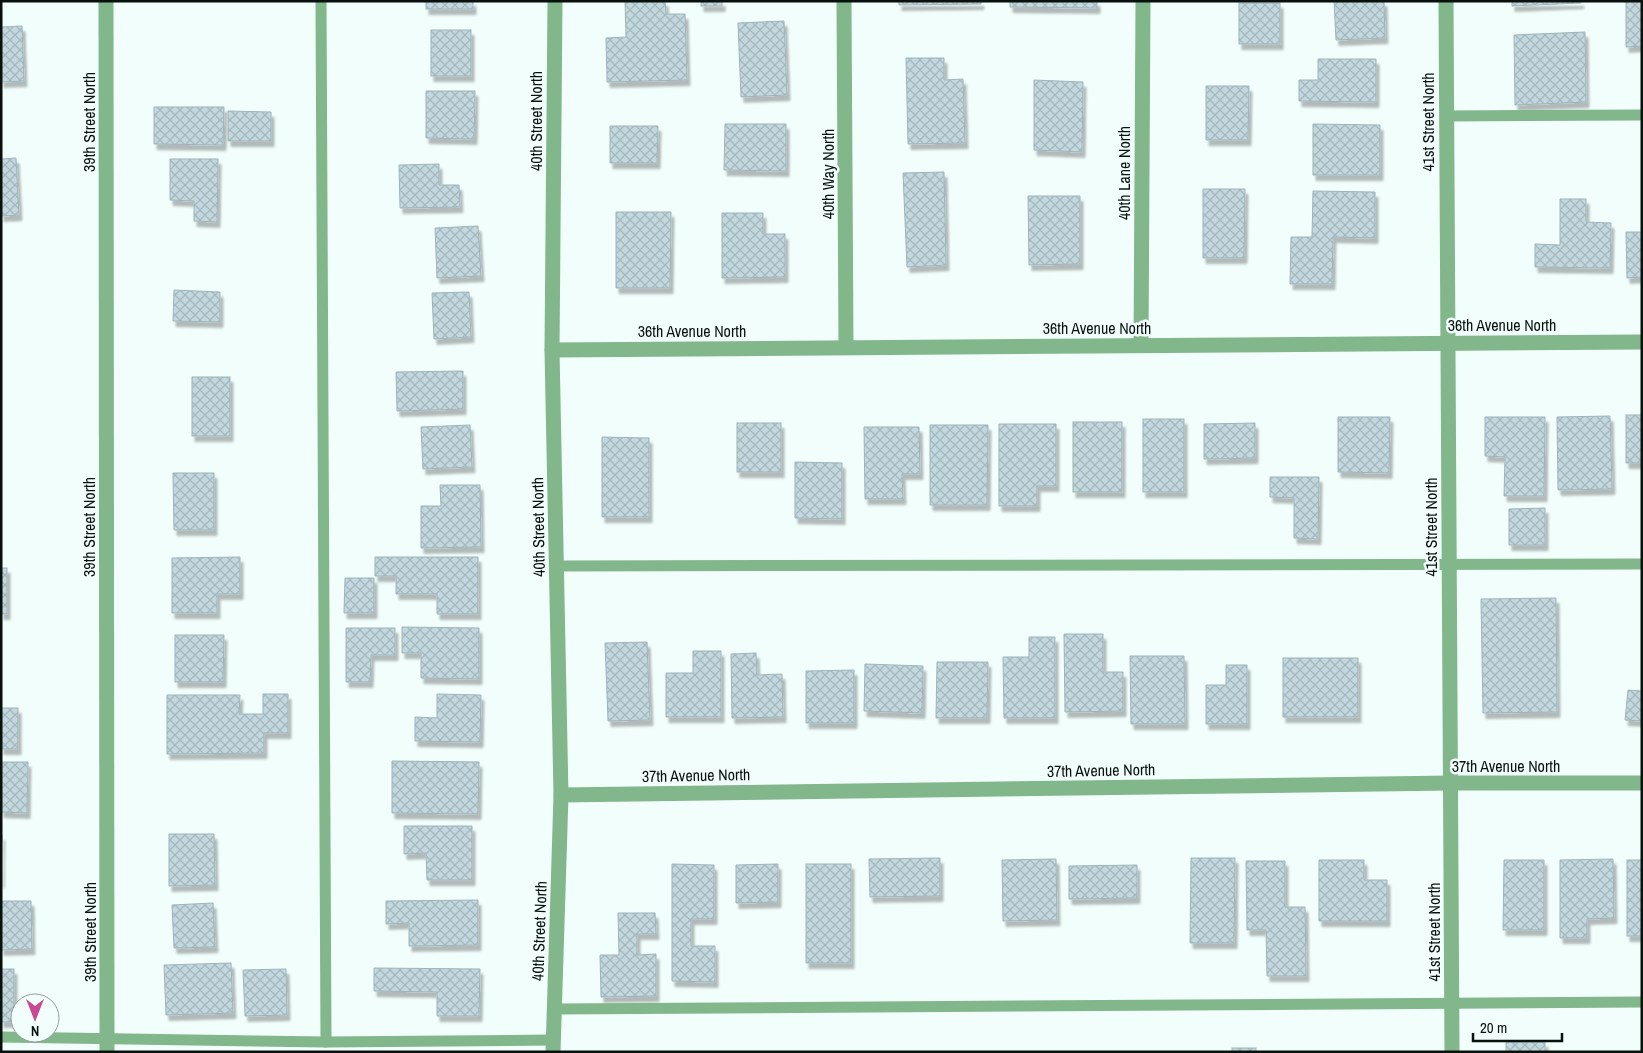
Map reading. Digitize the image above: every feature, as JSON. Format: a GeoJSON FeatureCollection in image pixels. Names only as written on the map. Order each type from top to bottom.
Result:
{"type":"FeatureCollection","features":[{"type":"Feature","properties":{"kind":"street","name":"39th Street North"},"geometry":{"type":"LineString","coordinates":[[106,1],[108,1045]]}},
{"type":"Feature","properties":{"kind":"street","name":"40th Street North"},"geometry":{"type":"LineString","coordinates":[[553,1046],[561,795],[552,350],[554,1]]}},
{"type":"Feature","properties":{"kind":"street","name":"40th Way North"},"geometry":{"type":"LineString","coordinates":[[844,1],[846,347]]}},
{"type":"Feature","properties":{"kind":"street","name":"40th Lane North"},"geometry":{"type":"LineString","coordinates":[[1141,345],[1143,1]]}},
{"type":"Feature","properties":{"kind":"street","name":"41st Street North"},"geometry":{"type":"LineString","coordinates":[[1446,1],[1452,1052]]}},
{"type":"Feature","properties":{"kind":"street","name":"36th Avenue North"},"geometry":{"type":"LineString","coordinates":[[552,350],[1642,342]]}},
{"type":"Feature","properties":{"kind":"street","name":"37th Avenue North"},"geometry":{"type":"LineString","coordinates":[[561,795],[1642,783]]}},
{"type":"Feature","properties":{"kind":"lane"},"geometry":{"type":"LineString","coordinates":[[321,1],[326,1042]]}},
{"type":"Feature","properties":{"kind":"lane"},"geometry":{"type":"LineString","coordinates":[[1446,116],[1642,115]]}},
{"type":"Feature","properties":{"kind":"lane"},"geometry":{"type":"LineString","coordinates":[[556,566],[1642,564]]}},
{"type":"Feature","properties":{"kind":"lane"},"geometry":{"type":"LineString","coordinates":[[554,1009],[1642,1002]]}},
{"type":"Feature","properties":{"kind":"lane"},"geometry":{"type":"LineString","coordinates":[[1,1037],[108,1045],[326,1042],[553,1046]]}},
{"type":"Feature","properties":{"kind":"building"},"geometry":{"type":"Polygon","coordinates":[[[426,1],[473,1],[473,9],[426,9],[426,1]]]}},
{"type":"Feature","properties":{"kind":"building"},"geometry":{"type":"Polygon","coordinates":[[[625,1],[665,1],[666,14],[685,14],[687,80],[607,82],[606,38],[626,37],[625,1]]]}},
{"type":"Feature","properties":{"kind":"building"},"geometry":{"type":"Polygon","coordinates":[[[701,1],[722,1],[722,6],[701,6],[701,1]]]}},
{"type":"Feature","properties":{"kind":"building"},"geometry":{"type":"Polygon","coordinates":[[[899,1],[981,1],[981,4],[899,5],[899,1]]]}},
{"type":"Feature","properties":{"kind":"building"},"geometry":{"type":"Polygon","coordinates":[[[1010,1],[1097,1],[1097,8],[1010,7],[1010,1]]]}},
{"type":"Feature","properties":{"kind":"building"},"geometry":{"type":"Polygon","coordinates":[[[1334,1],[1384,1],[1385,38],[1336,40],[1334,1]]]}},
{"type":"Feature","properties":{"kind":"building"},"geometry":{"type":"Polygon","coordinates":[[[1512,1],[1581,1],[1581,3],[1512,6],[1512,1]]]}},
{"type":"Feature","properties":{"kind":"building"},"geometry":{"type":"Polygon","coordinates":[[[1626,1],[1642,1],[1642,46],[1626,47],[1626,1]]]}},
{"type":"Feature","properties":{"kind":"building"},"geometry":{"type":"Polygon","coordinates":[[[1239,3],[1280,3],[1280,44],[1239,44],[1239,3]]]}},
{"type":"Feature","properties":{"kind":"building"},"geometry":{"type":"Polygon","coordinates":[[[784,21],[787,95],[741,97],[738,23],[784,21]]]}},
{"type":"Feature","properties":{"kind":"building"},"geometry":{"type":"Polygon","coordinates":[[[22,26],[24,81],[1,82],[1,27],[22,26]]]}},
{"type":"Feature","properties":{"kind":"building"},"geometry":{"type":"Polygon","coordinates":[[[431,30],[471,30],[471,76],[431,76],[431,30]]]}},
{"type":"Feature","properties":{"kind":"building"},"geometry":{"type":"Polygon","coordinates":[[[1585,32],[1586,102],[1515,105],[1514,35],[1585,32]]]}},
{"type":"Feature","properties":{"kind":"building"},"geometry":{"type":"Polygon","coordinates":[[[906,58],[944,58],[944,80],[963,79],[965,143],[908,144],[906,58]]]}},
{"type":"Feature","properties":{"kind":"building"},"geometry":{"type":"Polygon","coordinates":[[[1318,59],[1376,59],[1376,102],[1299,101],[1299,80],[1318,80],[1318,59]]]}},
{"type":"Feature","properties":{"kind":"building"},"geometry":{"type":"Polygon","coordinates":[[[1034,80],[1083,82],[1082,152],[1034,150],[1034,80]]]}},
{"type":"Feature","properties":{"kind":"building"},"geometry":{"type":"Polygon","coordinates":[[[1206,86],[1249,86],[1248,140],[1206,140],[1206,86]]]}},
{"type":"Feature","properties":{"kind":"building"},"geometry":{"type":"Polygon","coordinates":[[[426,91],[475,91],[474,139],[426,138],[426,91]]]}},
{"type":"Feature","properties":{"kind":"building"},"geometry":{"type":"Polygon","coordinates":[[[154,107],[224,107],[223,145],[154,144],[154,107]]]}},
{"type":"Feature","properties":{"kind":"building"},"geometry":{"type":"Polygon","coordinates":[[[228,111],[271,112],[271,141],[228,141],[228,111]]]}},
{"type":"Feature","properties":{"kind":"building"},"geometry":{"type":"Polygon","coordinates":[[[725,124],[786,124],[786,171],[724,170],[725,124]]]}},
{"type":"Feature","properties":{"kind":"building"},"geometry":{"type":"Polygon","coordinates":[[[1313,124],[1380,125],[1380,175],[1313,175],[1313,124]]]}},
{"type":"Feature","properties":{"kind":"building"},"geometry":{"type":"Polygon","coordinates":[[[610,126],[658,126],[657,163],[610,163],[610,126]]]}},
{"type":"Feature","properties":{"kind":"building"},"geometry":{"type":"Polygon","coordinates":[[[16,158],[19,215],[1,216],[1,159],[16,158]]]}},
{"type":"Feature","properties":{"kind":"building"},"geometry":{"type":"Polygon","coordinates":[[[170,159],[218,159],[217,222],[194,221],[194,201],[170,200],[170,159]]]}},
{"type":"Feature","properties":{"kind":"building"},"geometry":{"type":"Polygon","coordinates":[[[439,164],[439,185],[459,185],[460,207],[400,208],[399,165],[439,164]]]}},
{"type":"Feature","properties":{"kind":"building"},"geometry":{"type":"Polygon","coordinates":[[[944,172],[946,265],[907,267],[903,173],[944,172]]]}},
{"type":"Feature","properties":{"kind":"building"},"geometry":{"type":"Polygon","coordinates":[[[1203,189],[1245,189],[1244,258],[1203,258],[1203,189]]]}},
{"type":"Feature","properties":{"kind":"building"},"geometry":{"type":"Polygon","coordinates":[[[1313,191],[1375,192],[1375,238],[1333,237],[1332,284],[1290,284],[1291,237],[1312,237],[1313,191]]]}},
{"type":"Feature","properties":{"kind":"building"},"geometry":{"type":"Polygon","coordinates":[[[1028,196],[1080,196],[1080,264],[1029,265],[1028,196]]]}},
{"type":"Feature","properties":{"kind":"building"},"geometry":{"type":"Polygon","coordinates":[[[1560,199],[1586,199],[1586,222],[1611,223],[1610,268],[1535,267],[1535,244],[1560,245],[1560,199]]]}},
{"type":"Feature","properties":{"kind":"building"},"geometry":{"type":"Polygon","coordinates":[[[616,212],[671,212],[670,288],[616,288],[616,212]]]}},
{"type":"Feature","properties":{"kind":"building"},"geometry":{"type":"Polygon","coordinates":[[[722,213],[763,213],[763,234],[785,234],[785,277],[722,278],[722,213]]]}},
{"type":"Feature","properties":{"kind":"building"},"geometry":{"type":"Polygon","coordinates":[[[478,226],[481,276],[437,278],[435,228],[478,226]]]}},
{"type":"Feature","properties":{"kind":"building"},"geometry":{"type":"Polygon","coordinates":[[[1626,232],[1642,232],[1642,277],[1627,278],[1626,232]]]}},
{"type":"Feature","properties":{"kind":"building"},"geometry":{"type":"Polygon","coordinates":[[[174,290],[220,292],[220,322],[173,321],[174,290]]]}},
{"type":"Feature","properties":{"kind":"building"},"geometry":{"type":"Polygon","coordinates":[[[469,292],[471,337],[434,339],[432,293],[469,292]]]}},
{"type":"Feature","properties":{"kind":"building"},"geometry":{"type":"Polygon","coordinates":[[[463,371],[463,409],[397,411],[396,372],[463,371]]]}},
{"type":"Feature","properties":{"kind":"building"},"geometry":{"type":"Polygon","coordinates":[[[192,377],[230,377],[230,436],[192,436],[192,377]]]}},
{"type":"Feature","properties":{"kind":"building"},"geometry":{"type":"Polygon","coordinates":[[[1626,415],[1642,415],[1642,463],[1626,463],[1626,415]]]}},
{"type":"Feature","properties":{"kind":"building"},"geometry":{"type":"Polygon","coordinates":[[[1610,416],[1612,489],[1558,490],[1557,417],[1610,416]]]}},
{"type":"Feature","properties":{"kind":"building"},"geometry":{"type":"Polygon","coordinates":[[[1338,417],[1390,417],[1389,473],[1338,472],[1338,417]]]}},
{"type":"Feature","properties":{"kind":"building"},"geometry":{"type":"Polygon","coordinates":[[[1485,417],[1545,417],[1544,496],[1504,496],[1505,457],[1485,456],[1485,417]]]}},
{"type":"Feature","properties":{"kind":"building"},"geometry":{"type":"Polygon","coordinates":[[[1143,419],[1184,419],[1184,492],[1143,492],[1143,419]]]}},
{"type":"Feature","properties":{"kind":"building"},"geometry":{"type":"Polygon","coordinates":[[[1073,422],[1122,422],[1122,492],[1073,492],[1073,422]]]}},
{"type":"Feature","properties":{"kind":"building"},"geometry":{"type":"Polygon","coordinates":[[[737,423],[781,423],[781,472],[737,472],[737,423]]]}},
{"type":"Feature","properties":{"kind":"building"},"geometry":{"type":"Polygon","coordinates":[[[1255,423],[1255,458],[1204,459],[1204,424],[1255,423]]]}},
{"type":"Feature","properties":{"kind":"building"},"geometry":{"type":"Polygon","coordinates":[[[999,424],[1056,424],[1056,486],[1037,486],[1037,506],[999,506],[999,424]]]}},
{"type":"Feature","properties":{"kind":"building"},"geometry":{"type":"Polygon","coordinates":[[[470,425],[472,467],[423,469],[421,427],[470,425]]]}},
{"type":"Feature","properties":{"kind":"building"},"geometry":{"type":"Polygon","coordinates":[[[930,425],[988,425],[987,505],[930,505],[930,425]]]}},
{"type":"Feature","properties":{"kind":"building"},"geometry":{"type":"Polygon","coordinates":[[[864,427],[919,427],[920,474],[902,474],[903,499],[865,499],[864,427]]]}},
{"type":"Feature","properties":{"kind":"building"},"geometry":{"type":"Polygon","coordinates":[[[602,437],[649,438],[649,517],[602,517],[602,437]]]}},
{"type":"Feature","properties":{"kind":"building"},"geometry":{"type":"Polygon","coordinates":[[[795,462],[842,463],[842,519],[795,518],[795,462]]]}},
{"type":"Feature","properties":{"kind":"building"},"geometry":{"type":"Polygon","coordinates":[[[173,473],[214,473],[214,530],[174,530],[173,473]]]}},
{"type":"Feature","properties":{"kind":"building"},"geometry":{"type":"Polygon","coordinates":[[[1270,477],[1319,477],[1318,539],[1294,538],[1294,498],[1270,497],[1270,477]]]}},
{"type":"Feature","properties":{"kind":"building"},"geometry":{"type":"Polygon","coordinates":[[[440,485],[480,485],[481,547],[421,548],[421,506],[441,506],[440,485]]]}},
{"type":"Feature","properties":{"kind":"building"},"geometry":{"type":"Polygon","coordinates":[[[1545,508],[1545,545],[1509,545],[1509,509],[1545,508]]]}},
{"type":"Feature","properties":{"kind":"building"},"geometry":{"type":"Polygon","coordinates":[[[240,557],[240,594],[217,594],[217,613],[172,613],[172,558],[240,557]]]}},
{"type":"Feature","properties":{"kind":"building"},"geometry":{"type":"Polygon","coordinates":[[[375,557],[478,557],[478,614],[437,614],[437,594],[396,594],[396,576],[375,576],[375,557]]]}},
{"type":"Feature","properties":{"kind":"building"},"geometry":{"type":"Polygon","coordinates":[[[1,568],[7,568],[7,614],[1,614],[1,568]]]}},
{"type":"Feature","properties":{"kind":"building"},"geometry":{"type":"Polygon","coordinates":[[[345,578],[374,578],[374,613],[344,613],[345,578]]]}},
{"type":"Feature","properties":{"kind":"building"},"geometry":{"type":"Polygon","coordinates":[[[1556,598],[1557,712],[1483,713],[1481,599],[1556,598]]]}},
{"type":"Feature","properties":{"kind":"building"},"geometry":{"type":"Polygon","coordinates":[[[402,627],[479,628],[479,679],[421,678],[421,653],[402,653],[402,627]]]}},
{"type":"Feature","properties":{"kind":"building"},"geometry":{"type":"Polygon","coordinates":[[[346,628],[395,628],[395,655],[371,655],[370,682],[346,682],[346,628]]]}},
{"type":"Feature","properties":{"kind":"building"},"geometry":{"type":"Polygon","coordinates":[[[1064,634],[1103,634],[1103,672],[1123,672],[1123,711],[1065,712],[1064,634]]]}},
{"type":"Feature","properties":{"kind":"building"},"geometry":{"type":"Polygon","coordinates":[[[175,635],[224,635],[223,682],[175,682],[175,635]]]}},
{"type":"Feature","properties":{"kind":"building"},"geometry":{"type":"Polygon","coordinates":[[[1029,637],[1055,637],[1055,718],[1004,718],[1003,657],[1029,657],[1029,637]]]}},
{"type":"Feature","properties":{"kind":"building"},"geometry":{"type":"Polygon","coordinates":[[[647,642],[650,720],[608,721],[605,643],[647,642]]]}},
{"type":"Feature","properties":{"kind":"building"},"geometry":{"type":"Polygon","coordinates":[[[693,651],[721,651],[721,717],[666,717],[666,673],[693,673],[693,651]]]}},
{"type":"Feature","properties":{"kind":"building"},"geometry":{"type":"Polygon","coordinates":[[[756,653],[757,675],[782,674],[783,717],[732,718],[731,654],[756,653]]]}},
{"type":"Feature","properties":{"kind":"building"},"geometry":{"type":"Polygon","coordinates":[[[1130,656],[1184,656],[1185,724],[1131,724],[1130,656]]]}},
{"type":"Feature","properties":{"kind":"building"},"geometry":{"type":"Polygon","coordinates":[[[1283,658],[1358,658],[1358,717],[1283,717],[1283,658]]]}},
{"type":"Feature","properties":{"kind":"building"},"geometry":{"type":"Polygon","coordinates":[[[937,662],[988,662],[987,718],[936,718],[937,662]]]}},
{"type":"Feature","properties":{"kind":"building"},"geometry":{"type":"Polygon","coordinates":[[[865,664],[923,666],[922,713],[864,711],[865,664]]]}},
{"type":"Feature","properties":{"kind":"building"},"geometry":{"type":"Polygon","coordinates":[[[1226,665],[1247,665],[1247,724],[1206,724],[1206,685],[1226,685],[1226,665]]]}},
{"type":"Feature","properties":{"kind":"building"},"geometry":{"type":"Polygon","coordinates":[[[854,670],[854,723],[806,723],[806,671],[854,670]]]}},
{"type":"Feature","properties":{"kind":"building"},"geometry":{"type":"Polygon","coordinates":[[[1628,690],[1642,691],[1642,721],[1625,720],[1628,690]]]}},
{"type":"Feature","properties":{"kind":"building"},"geometry":{"type":"Polygon","coordinates":[[[263,694],[288,694],[288,733],[264,733],[264,753],[167,754],[167,695],[240,695],[239,714],[263,714],[263,694]]]}},
{"type":"Feature","properties":{"kind":"building"},"geometry":{"type":"Polygon","coordinates":[[[437,694],[481,695],[480,742],[415,741],[415,717],[437,718],[437,694]]]}},
{"type":"Feature","properties":{"kind":"building"},"geometry":{"type":"Polygon","coordinates":[[[1,708],[18,708],[18,749],[1,749],[1,708]]]}},
{"type":"Feature","properties":{"kind":"building"},"geometry":{"type":"Polygon","coordinates":[[[392,761],[479,762],[478,814],[392,813],[392,761]]]}},
{"type":"Feature","properties":{"kind":"building"},"geometry":{"type":"Polygon","coordinates":[[[1,762],[28,762],[27,813],[1,812],[1,762]]]}},
{"type":"Feature","properties":{"kind":"building"},"geometry":{"type":"Polygon","coordinates":[[[404,826],[472,826],[472,880],[427,880],[426,853],[404,854],[404,826]]]}},
{"type":"Feature","properties":{"kind":"building"},"geometry":{"type":"Polygon","coordinates":[[[169,834],[214,834],[215,885],[169,886],[169,834]]]}},
{"type":"Feature","properties":{"kind":"building"},"geometry":{"type":"Polygon","coordinates":[[[1,835],[2,835],[1,883],[1,835]]]}},
{"type":"Feature","properties":{"kind":"building"},"geometry":{"type":"Polygon","coordinates":[[[940,858],[940,896],[870,897],[869,859],[940,858]]]}},
{"type":"Feature","properties":{"kind":"building"},"geometry":{"type":"Polygon","coordinates":[[[1191,858],[1235,858],[1234,943],[1190,943],[1191,858]]]}},
{"type":"Feature","properties":{"kind":"building"},"geometry":{"type":"Polygon","coordinates":[[[1056,859],[1057,920],[1003,921],[1002,860],[1056,859]]]}},
{"type":"Feature","properties":{"kind":"building"},"geometry":{"type":"Polygon","coordinates":[[[1613,859],[1614,918],[1587,919],[1587,938],[1560,938],[1560,860],[1613,859]]]}},
{"type":"Feature","properties":{"kind":"building"},"geometry":{"type":"Polygon","coordinates":[[[1319,860],[1364,860],[1364,880],[1387,880],[1387,921],[1319,921],[1319,860]]]}},
{"type":"Feature","properties":{"kind":"building"},"geometry":{"type":"Polygon","coordinates":[[[1504,860],[1544,860],[1544,930],[1503,930],[1504,860]]]}},
{"type":"Feature","properties":{"kind":"building"},"geometry":{"type":"Polygon","coordinates":[[[1627,860],[1642,860],[1642,936],[1627,936],[1627,860]]]}},
{"type":"Feature","properties":{"kind":"building"},"geometry":{"type":"Polygon","coordinates":[[[1246,861],[1285,861],[1285,907],[1305,907],[1306,976],[1267,976],[1266,930],[1247,930],[1246,861]]]}},
{"type":"Feature","properties":{"kind":"building"},"geometry":{"type":"Polygon","coordinates":[[[672,864],[714,865],[714,919],[691,919],[691,946],[715,946],[715,982],[672,981],[672,864]]]}},
{"type":"Feature","properties":{"kind":"building"},"geometry":{"type":"Polygon","coordinates":[[[778,864],[778,902],[736,903],[736,865],[778,864]]]}},
{"type":"Feature","properties":{"kind":"building"},"geometry":{"type":"Polygon","coordinates":[[[806,864],[851,864],[851,963],[806,963],[806,864]]]}},
{"type":"Feature","properties":{"kind":"building"},"geometry":{"type":"Polygon","coordinates":[[[1137,865],[1137,898],[1069,899],[1069,866],[1137,865]]]}},
{"type":"Feature","properties":{"kind":"building"},"geometry":{"type":"Polygon","coordinates":[[[478,900],[478,945],[409,946],[409,923],[386,924],[386,901],[478,900]]]}},
{"type":"Feature","properties":{"kind":"building"},"geometry":{"type":"Polygon","coordinates":[[[1,901],[31,901],[32,949],[1,950],[1,901]]]}},
{"type":"Feature","properties":{"kind":"building"},"geometry":{"type":"Polygon","coordinates":[[[213,903],[215,947],[174,948],[172,905],[213,903]]]}},
{"type":"Feature","properties":{"kind":"building"},"geometry":{"type":"Polygon","coordinates":[[[618,913],[655,913],[656,934],[637,934],[637,955],[656,954],[656,996],[601,997],[600,955],[619,955],[618,913]]]}},
{"type":"Feature","properties":{"kind":"building"},"geometry":{"type":"Polygon","coordinates":[[[231,963],[233,1013],[166,1015],[164,965],[231,963]]]}},
{"type":"Feature","properties":{"kind":"building"},"geometry":{"type":"Polygon","coordinates":[[[374,968],[480,969],[479,1016],[437,1016],[437,992],[374,991],[374,968]]]}},
{"type":"Feature","properties":{"kind":"building"},"geometry":{"type":"Polygon","coordinates":[[[1,969],[14,969],[14,993],[10,993],[10,1022],[1,1022],[1,969]]]}},
{"type":"Feature","properties":{"kind":"building"},"geometry":{"type":"Polygon","coordinates":[[[286,969],[287,1015],[245,1016],[243,970],[286,969]]]}},
{"type":"Feature","properties":{"kind":"building"},"geometry":{"type":"Polygon","coordinates":[[[1506,1042],[1545,1042],[1545,1052],[1506,1052],[1506,1042]]]}},
{"type":"Feature","properties":{"kind":"building"},"geometry":{"type":"Polygon","coordinates":[[[1232,1048],[1256,1048],[1256,1052],[1232,1052],[1232,1048]]]}}]}
